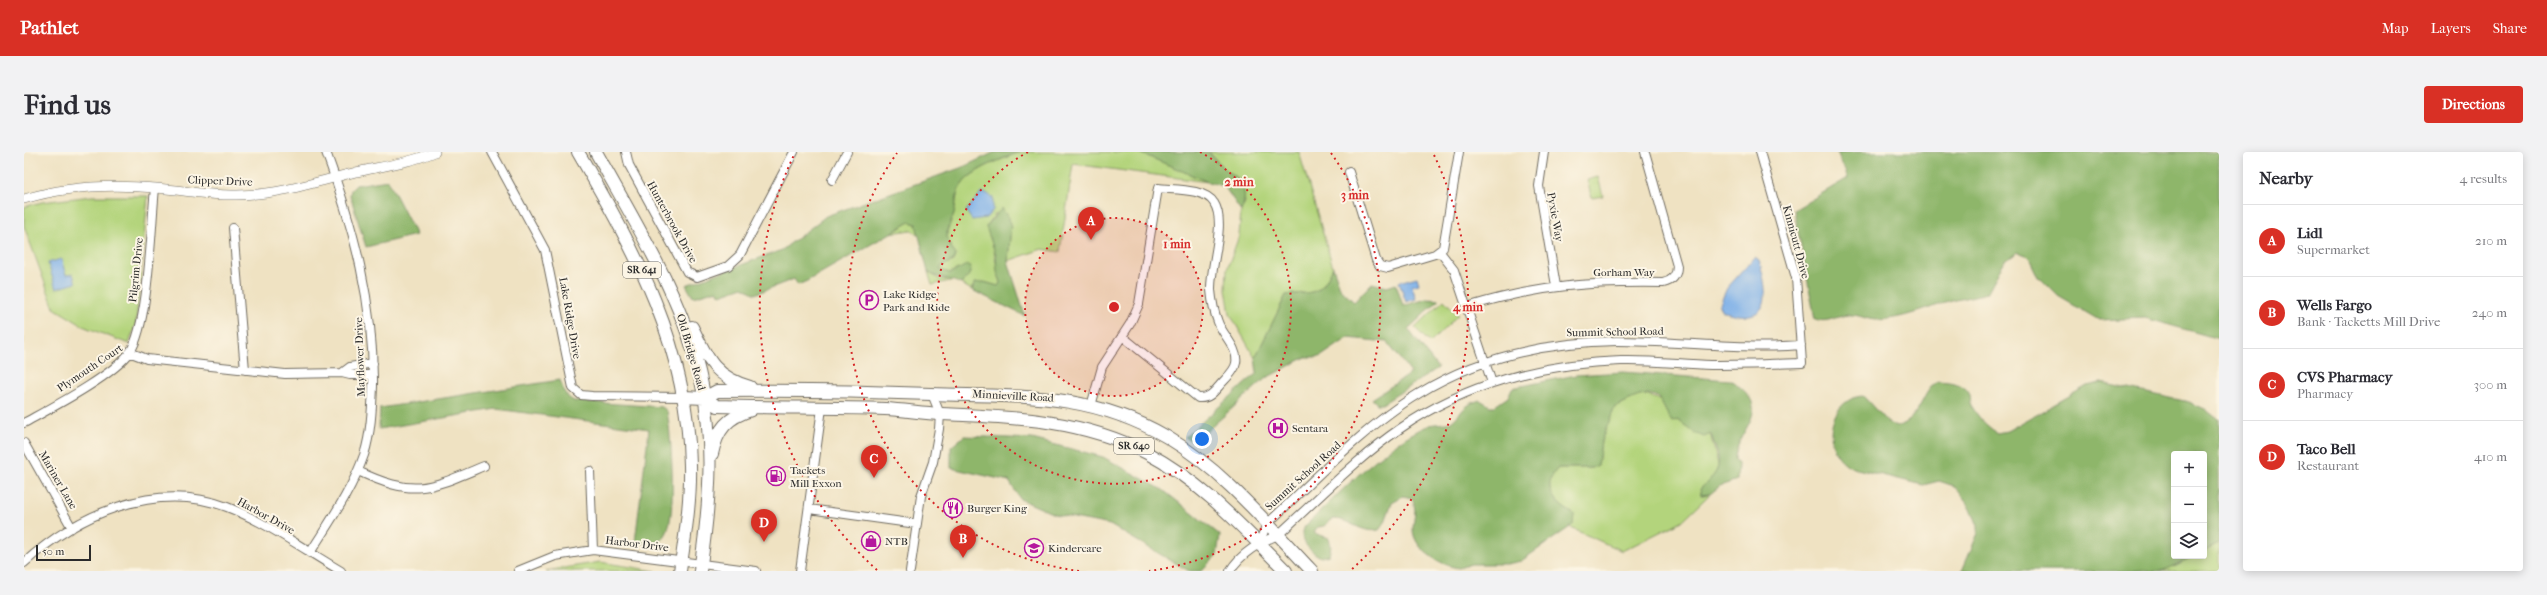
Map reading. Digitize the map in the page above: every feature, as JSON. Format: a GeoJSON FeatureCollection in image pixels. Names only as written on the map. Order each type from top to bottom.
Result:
{"type":"FeatureCollection","features":[{"type":"Feature","properties":{"kind":"main road","name":"Old Bridge Road"},"geometry":{"type":"LineString","coordinates":[[578,152],[629,243],[650,286],[671,342],[684,397],[690,466],[688,518],[681,566]]}},
{"type":"Feature","properties":{"kind":"main road","name":"Old Bridge Road"},"geometry":{"type":"LineString","coordinates":[[596,152],[675,300],[691,343],[704,398],[710,463],[708,506],[700,567]]}},
{"type":"Feature","properties":{"kind":"main road"},"geometry":{"type":"LineString","coordinates":[[675,300],[716,370],[731,381],[762,391]]}},
{"type":"Feature","properties":{"kind":"main road","name":"Minnieville Road"},"geometry":{"type":"LineString","coordinates":[[704,398],[717,391],[867,390],[932,394],[1040,396],[1091,406],[1138,422],[1190,452],[1224,479],[1312,571]]}},
{"type":"Feature","properties":{"kind":"main road","name":"Minnieville Road"},"geometry":{"type":"LineString","coordinates":[[684,397],[704,398],[717,406],[822,408],[1039,419],[1084,429],[1127,443],[1164,463],[1203,490],[1286,571]]}},
{"type":"Feature","properties":{"kind":"main road"},"geometry":{"type":"LineString","coordinates":[[710,463],[716,438],[725,422],[738,414],[760,407]]}},
{"type":"Feature","properties":{"kind":"street","name":"Mayflower Drive"},"geometry":{"type":"LineString","coordinates":[[310,553],[358,471],[369,436],[373,375],[368,307],[361,268],[336,178],[326,152]]}},
{"type":"Feature","properties":{"kind":"street","name":"Clipper Drive"},"geometry":{"type":"LineString","coordinates":[[24,200],[84,188],[120,186],[238,196],[302,187],[407,162],[434,152]]}},
{"type":"Feature","properties":{"kind":"street","name":"Lake Ridge Drive"},"geometry":{"type":"LineString","coordinates":[[492,152],[545,250],[572,388],[581,395],[592,396],[684,397]]}},
{"type":"Feature","properties":{"kind":"street","name":"Hunterbrook Drive"},"geometry":{"type":"LineString","coordinates":[[626,152],[629,166],[687,272],[697,277],[728,266],[740,255],[794,152]]}},
{"type":"Feature","properties":{"kind":"street"},"geometry":{"type":"LineString","coordinates":[[832,180],[847,152]]}},
{"type":"Feature","properties":{"kind":"street"},"geometry":{"type":"LineString","coordinates":[[1349,172],[1379,264],[1390,268],[1440,252],[1446,242],[1459,152]]}},
{"type":"Feature","properties":{"kind":"street","name":"Pyxie Way"},"geometry":{"type":"LineString","coordinates":[[1544,152],[1539,186],[1556,286]]}},
{"type":"Feature","properties":{"kind":"street","name":"Gorham Way"},"geometry":{"type":"LineString","coordinates":[[1467,307],[1514,293],[1556,286],[1609,282],[1663,283],[1675,276],[1677,266],[1645,152]]}},
{"type":"Feature","properties":{"kind":"street","name":"Kinnicutt Drive"},"geometry":{"type":"LineString","coordinates":[[1492,384],[1549,369],[1619,361],[1710,365],[1802,363],[1796,278],[1760,152]]}},
{"type":"Feature","properties":{"kind":"street","name":"Pilgrim Drive"},"geometry":{"type":"LineString","coordinates":[[129,352],[136,341],[143,307],[155,188]]}},
{"type":"Feature","properties":{"kind":"street"},"geometry":{"type":"LineString","coordinates":[[1091,406],[1102,367],[1122,336],[1139,304],[1158,188],[1206,195],[1217,208],[1219,220],[1211,281],[1212,302],[1219,325],[1236,354],[1237,362],[1234,369],[1212,394],[1204,398],[1198,398],[1122,336]]}},
{"type":"Feature","properties":{"kind":"street"},"geometry":{"type":"LineString","coordinates":[[233,228],[246,370]]}},
{"type":"Feature","properties":{"kind":"street"},"geometry":{"type":"LineString","coordinates":[[1230,571],[1237,562],[1258,543],[1278,535],[1400,428],[1451,399],[1492,384],[1486,362],[1454,270],[1440,252]]}},
{"type":"Feature","properties":{"kind":"street","name":"Summit School Road"},"geometry":{"type":"LineString","coordinates":[[1258,543],[1267,524],[1374,426],[1438,382],[1486,362],[1535,349],[1575,343],[1658,342],[1756,348],[1801,345]]}},
{"type":"Feature","properties":{"kind":"street","name":"Plymouth Court"},"geometry":{"type":"LineString","coordinates":[[24,423],[113,368],[129,352],[147,359],[285,374],[342,373],[350,375],[373,375]]}},
{"type":"Feature","properties":{"kind":"street","name":"Plymouth Court"},"geometry":{"type":"LineString","coordinates":[[342,373],[350,367],[373,363]]}},
{"type":"Feature","properties":{"kind":"street"},"geometry":{"type":"LineString","coordinates":[[910,571],[921,496],[937,446],[940,414],[932,394]]}},
{"type":"Feature","properties":{"kind":"street"},"geometry":{"type":"LineString","coordinates":[[800,571],[822,408]]}},
{"type":"Feature","properties":{"kind":"street","name":"Mariner Lane"},"geometry":{"type":"LineString","coordinates":[[24,443],[72,528]]}},
{"type":"Feature","properties":{"kind":"street"},"geometry":{"type":"LineString","coordinates":[[358,471],[392,484],[424,488],[435,487],[484,466]]}},
{"type":"Feature","properties":{"kind":"street"},"geometry":{"type":"LineString","coordinates":[[590,471],[593,550]]}},
{"type":"Feature","properties":{"kind":"street","name":"Harbor Drive"},"geometry":{"type":"LineString","coordinates":[[24,563],[72,528],[95,516],[132,503],[162,497],[190,498],[212,502],[243,514],[341,571]]}},
{"type":"Feature","properties":{"kind":"street"},"geometry":{"type":"LineString","coordinates":[[809,509],[917,524]]}},
{"type":"Feature","properties":{"kind":"street","name":"Harbor Drive"},"geometry":{"type":"LineString","coordinates":[[518,571],[555,556],[593,550],[681,566],[756,571]]}},
{"type":"Feature","properties":{"kind":"green space"},"geometry":{"type":"Polygon","coordinates":[[[995,152],[1019,152],[986,166],[970,176],[964,182],[958,191],[954,213],[947,230],[947,238],[956,255],[954,260],[942,266],[940,270],[950,273],[968,265],[971,267],[969,275],[961,284],[928,272],[916,224],[910,222],[798,285],[794,279],[755,294],[743,287],[720,295],[717,290],[693,297],[686,285],[782,250],[826,216],[963,167],[995,152]]]}},
{"type":"Feature","properties":{"kind":"green space"},"geometry":{"type":"Polygon","coordinates":[[[1019,152],[1138,152],[1208,182],[1073,164],[1060,252],[1042,249],[1008,261],[1010,236],[996,213],[986,227],[992,240],[1001,282],[998,286],[984,282],[972,287],[972,290],[961,284],[969,275],[958,269],[950,273],[940,270],[942,266],[954,261],[956,256],[947,238],[947,230],[954,213],[958,191],[970,176],[986,166],[1019,152]]]}},
{"type":"Feature","properties":{"kind":"green space"},"geometry":{"type":"Polygon","coordinates":[[[1138,152],[1209,152],[1215,160],[1241,184],[1244,191],[1244,200],[1241,211],[1224,186],[1208,182],[1138,152]]]}},
{"type":"Feature","properties":{"kind":"green space"},"geometry":{"type":"Polygon","coordinates":[[[1209,152],[1299,152],[1333,267],[1324,283],[1316,291],[1286,295],[1255,358],[1230,314],[1226,289],[1227,269],[1239,236],[1241,211],[1245,202],[1239,179],[1226,171],[1209,152]]]}},
{"type":"Feature","properties":{"kind":"green space"},"geometry":{"type":"Polygon","coordinates":[[[1837,152],[2219,152],[2219,339],[2145,318],[2099,320],[2058,296],[2039,277],[2031,260],[2026,255],[2018,252],[2004,262],[1987,293],[1952,301],[1896,318],[1873,320],[1852,315],[1824,321],[1815,319],[1794,210],[1848,178],[1837,152]]]}},
{"type":"Feature","properties":{"kind":"green space"},"geometry":{"type":"Polygon","coordinates":[[[1598,177],[1603,196],[1592,198],[1587,180],[1598,177]]]}},
{"type":"Feature","properties":{"kind":"green space"},"geometry":{"type":"Polygon","coordinates":[[[388,180],[416,235],[366,247],[350,195],[351,190],[356,185],[388,180]]]}},
{"type":"Feature","properties":{"kind":"green space"},"geometry":{"type":"Polygon","coordinates":[[[92,196],[148,196],[136,323],[129,344],[85,327],[54,308],[24,226],[24,207],[42,202],[92,196]]]}},
{"type":"Feature","properties":{"kind":"green space"},"geometry":{"type":"Polygon","coordinates":[[[1002,208],[1011,223],[1008,261],[1025,316],[972,290],[975,283],[984,282],[998,286],[1001,282],[997,272],[996,255],[986,227],[1002,208]]]}},
{"type":"Feature","properties":{"kind":"green space"},"geometry":{"type":"Polygon","coordinates":[[[910,222],[916,224],[919,235],[911,230],[891,233],[910,222]]]}},
{"type":"Feature","properties":{"kind":"green space"},"geometry":{"type":"Polygon","coordinates":[[[1333,267],[1341,290],[1354,302],[1372,283],[1387,287],[1396,284],[1403,306],[1427,299],[1439,300],[1408,329],[1438,368],[1382,404],[1377,404],[1372,399],[1411,373],[1387,342],[1348,338],[1320,357],[1306,357],[1266,378],[1198,439],[1191,441],[1185,437],[1257,373],[1255,358],[1286,295],[1316,291],[1324,283],[1333,267]]]}},
{"type":"Feature","properties":{"kind":"green space"},"geometry":{"type":"Polygon","coordinates":[[[928,272],[939,279],[954,280],[932,285],[928,272]]]}},
{"type":"Feature","properties":{"kind":"green space"},"geometry":{"type":"Polygon","coordinates":[[[1444,300],[1458,315],[1430,343],[1415,328],[1444,300]]]}},
{"type":"Feature","properties":{"kind":"green space"},"geometry":{"type":"Polygon","coordinates":[[[1623,372],[1730,380],[1744,391],[1751,401],[1753,410],[1751,419],[1737,448],[1735,460],[1738,464],[1737,480],[1720,486],[1710,494],[1701,495],[1700,489],[1714,475],[1718,464],[1717,452],[1711,434],[1704,437],[1695,433],[1678,420],[1672,422],[1657,397],[1652,395],[1639,396],[1615,407],[1601,441],[1598,465],[1591,468],[1558,468],[1550,482],[1550,488],[1556,500],[1574,514],[1573,525],[1521,561],[1507,564],[1471,564],[1459,568],[1444,564],[1429,555],[1417,543],[1413,528],[1415,513],[1414,502],[1412,498],[1403,496],[1392,502],[1385,522],[1379,530],[1367,530],[1345,521],[1333,519],[1324,526],[1318,527],[1314,533],[1329,538],[1331,546],[1329,555],[1321,557],[1312,552],[1306,544],[1303,536],[1305,526],[1364,470],[1397,443],[1414,433],[1430,425],[1451,422],[1466,407],[1480,400],[1490,406],[1495,406],[1508,397],[1512,388],[1576,375],[1623,372]]]}},
{"type":"Feature","properties":{"kind":"green space"},"geometry":{"type":"Polygon","coordinates":[[[560,380],[566,395],[574,401],[662,407],[667,411],[672,457],[671,514],[668,528],[664,537],[658,542],[635,542],[649,429],[496,409],[379,429],[380,408],[560,380]]]}},
{"type":"Feature","properties":{"kind":"green space"},"geometry":{"type":"Polygon","coordinates":[[[1939,381],[1953,383],[1965,388],[1970,395],[1971,404],[1976,413],[1997,433],[2007,431],[2087,386],[2101,383],[2189,402],[2205,409],[2219,420],[2219,544],[2207,550],[2207,451],[2171,451],[2171,559],[2188,559],[2162,571],[1962,571],[1978,533],[1978,526],[1971,508],[1957,489],[1951,485],[1939,481],[1923,485],[1853,468],[1842,460],[1835,450],[1831,438],[1835,415],[1842,406],[1851,399],[1863,396],[1887,422],[1896,427],[1905,423],[1912,417],[1933,385],[1939,381]]]}},
{"type":"Feature","properties":{"kind":"green space"},"geometry":{"type":"Polygon","coordinates":[[[1648,395],[1661,401],[1672,422],[1678,420],[1695,433],[1710,433],[1719,468],[1701,495],[1710,494],[1682,521],[1622,551],[1571,528],[1574,514],[1555,500],[1549,488],[1550,482],[1552,475],[1558,468],[1591,468],[1598,465],[1601,441],[1615,407],[1638,396],[1648,395]]]}},
{"type":"Feature","properties":{"kind":"green space"},"geometry":{"type":"Polygon","coordinates":[[[964,436],[1032,439],[1103,457],[1163,490],[1220,535],[1217,555],[1201,571],[1189,571],[1110,525],[1054,514],[1020,499],[1009,481],[951,468],[951,447],[964,436]]]}},
{"type":"Feature","properties":{"kind":"green space"},"geometry":{"type":"Polygon","coordinates":[[[2219,544],[2219,571],[2162,571],[2188,559],[2207,559],[2207,550],[2219,544]]]}},
{"type":"Feature","properties":{"kind":"green space"},"geometry":{"type":"Polygon","coordinates":[[[600,562],[656,571],[546,571],[600,562]]]}},
{"type":"Feature","properties":{"kind":"water"},"geometry":{"type":"Polygon","coordinates":[[[981,193],[988,194],[993,198],[993,210],[986,218],[972,220],[966,211],[981,193]]]}},
{"type":"Feature","properties":{"kind":"water"},"geometry":{"type":"Polygon","coordinates":[[[1755,257],[1759,260],[1763,273],[1765,297],[1763,305],[1758,312],[1750,315],[1738,315],[1722,311],[1719,306],[1727,288],[1755,257]]]}},
{"type":"Feature","properties":{"kind":"water"},"geometry":{"type":"Polygon","coordinates":[[[61,259],[66,275],[73,274],[76,283],[56,289],[48,263],[61,259]]]}},
{"type":"Feature","properties":{"kind":"water"},"geometry":{"type":"Polygon","coordinates":[[[1417,277],[1419,284],[1412,286],[1416,299],[1406,302],[1399,282],[1417,277]]]}},
{"type":"Feature","properties":{"kind":"place","name":"Lidl"},"geometry":{"type":"Point","coordinates":[1091,240]}},
{"type":"Feature","properties":{"kind":"place","name":"Lake Ridge Park and Ride"},"geometry":{"type":"Point","coordinates":[869,300]}},
{"type":"Feature","properties":{"kind":"place","name":"Sentara"},"geometry":{"type":"Point","coordinates":[1278,428]}},
{"type":"Feature","properties":{"kind":"place","name":"Tackets Mill Exxon"},"geometry":{"type":"Point","coordinates":[776,476]}},
{"type":"Feature","properties":{"kind":"place","name":"CVS Pharmacy"},"geometry":{"type":"Point","coordinates":[874,478]}},
{"type":"Feature","properties":{"kind":"place","name":"Burger King"},"geometry":{"type":"Point","coordinates":[953,508]}},
{"type":"Feature","properties":{"kind":"place","name":"NTB"},"geometry":{"type":"Point","coordinates":[871,541]}},
{"type":"Feature","properties":{"kind":"place","name":"Taco Bell"},"geometry":{"type":"Point","coordinates":[764,542]}},
{"type":"Feature","properties":{"kind":"place","name":"Kindercare"},"geometry":{"type":"Point","coordinates":[1034,548]}},
{"type":"Feature","properties":{"kind":"place","name":"Wells Fargo"},"geometry":{"type":"Point","coordinates":[963,558]}}]}
